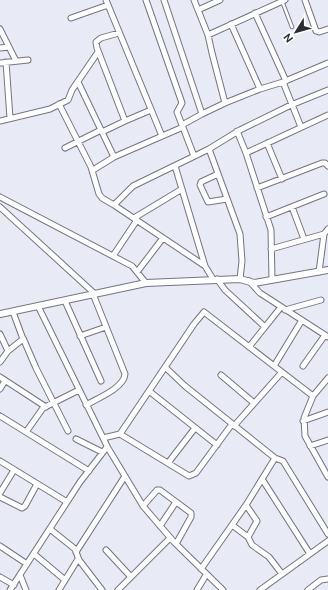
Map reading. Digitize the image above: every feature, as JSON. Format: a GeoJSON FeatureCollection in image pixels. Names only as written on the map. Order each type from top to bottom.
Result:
{"type":"FeatureCollection","features":[{"type":"Feature","properties":{"kind":"street"},"geometry":{"type":"LineString","coordinates":[[146,0],[182,103],[182,106],[177,112],[194,156]]}},
{"type":"Feature","properties":{"kind":"street"},"geometry":{"type":"LineString","coordinates":[[164,0],[202,114]]}},
{"type":"Feature","properties":{"kind":"street"},"geometry":{"type":"LineString","coordinates":[[194,0],[208,35],[225,102]]}},
{"type":"Feature","properties":{"kind":"street"},"geometry":{"type":"LineString","coordinates":[[198,10],[220,0]]}},
{"type":"Feature","properties":{"kind":"street"},"geometry":{"type":"LineString","coordinates":[[305,0],[316,30],[319,32],[328,29]]}},
{"type":"Feature","properties":{"kind":"street"},"geometry":{"type":"LineString","coordinates":[[208,35],[284,1]]}},
{"type":"Feature","properties":{"kind":"street"},"geometry":{"type":"LineString","coordinates":[[71,18],[107,3],[162,136]]}},
{"type":"Feature","properties":{"kind":"street"},"geometry":{"type":"LineString","coordinates":[[256,13],[301,127]]}},
{"type":"Feature","properties":{"kind":"street"},"geometry":{"type":"LineString","coordinates":[[231,24],[260,89]]}},
{"type":"Feature","properties":{"kind":"street"},"geometry":{"type":"LineString","coordinates":[[0,29],[16,62]]}},
{"type":"Feature","properties":{"kind":"street"},"geometry":{"type":"LineString","coordinates":[[119,33],[96,42],[98,52],[125,121]]}},
{"type":"Feature","properties":{"kind":"street"},"geometry":{"type":"LineString","coordinates":[[0,48],[9,47]]}},
{"type":"Feature","properties":{"kind":"street"},"geometry":{"type":"LineString","coordinates":[[0,121],[50,109],[68,100],[98,52]]}},
{"type":"Feature","properties":{"kind":"street"},"geometry":{"type":"LineString","coordinates":[[0,63],[28,60]]}},
{"type":"Feature","properties":{"kind":"street"},"geometry":{"type":"LineString","coordinates":[[6,62],[10,118]]}},
{"type":"Feature","properties":{"kind":"street"},"geometry":{"type":"LineString","coordinates":[[93,170],[114,158],[182,126],[225,102],[284,82],[328,63]]}},
{"type":"Feature","properties":{"kind":"street"},"geometry":{"type":"LineString","coordinates":[[78,82],[114,158]]}},
{"type":"Feature","properties":{"kind":"street"},"geometry":{"type":"LineString","coordinates":[[114,205],[132,186],[209,149],[237,131],[328,90]]}},
{"type":"Feature","properties":{"kind":"street"},"geometry":{"type":"LineString","coordinates":[[59,104],[93,170],[99,194],[102,198],[205,266],[225,290],[265,327]]}},
{"type":"Feature","properties":{"kind":"street"},"geometry":{"type":"LineString","coordinates":[[65,148],[151,110]]}},
{"type":"Feature","properties":{"kind":"street"},"geometry":{"type":"LineString","coordinates":[[246,153],[328,115]]}},
{"type":"Feature","properties":{"kind":"street"},"geometry":{"type":"LineString","coordinates":[[237,131],[246,153],[270,230],[272,280]]}},
{"type":"Feature","properties":{"kind":"street"},"geometry":{"type":"LineString","coordinates":[[267,143],[282,179]]}},
{"type":"Feature","properties":{"kind":"street"},"geometry":{"type":"LineString","coordinates":[[209,149],[240,234],[242,261],[240,279]]}},
{"type":"Feature","properties":{"kind":"street"},"geometry":{"type":"LineString","coordinates":[[257,188],[322,163],[325,163],[328,166]]}},
{"type":"Feature","properties":{"kind":"street"},"geometry":{"type":"LineString","coordinates":[[175,166],[205,266]]}},
{"type":"Feature","properties":{"kind":"street"},"geometry":{"type":"LineString","coordinates":[[218,174],[201,182],[200,185],[208,202],[227,199]]}},
{"type":"Feature","properties":{"kind":"street"},"geometry":{"type":"LineString","coordinates":[[113,256],[135,219],[182,189]]}},
{"type":"Feature","properties":{"kind":"street"},"geometry":{"type":"LineString","coordinates":[[266,217],[324,194]]}},
{"type":"Feature","properties":{"kind":"street"},"geometry":{"type":"LineString","coordinates":[[0,197],[132,266],[146,283]]}},
{"type":"Feature","properties":{"kind":"street"},"geometry":{"type":"LineString","coordinates":[[0,207],[94,294],[125,374],[120,385],[86,404]]}},
{"type":"Feature","properties":{"kind":"street"},"geometry":{"type":"LineString","coordinates":[[292,207],[304,240]]}},
{"type":"Feature","properties":{"kind":"street"},"geometry":{"type":"LineString","coordinates":[[319,272],[324,234],[328,229]]}},
{"type":"Feature","properties":{"kind":"street"},"geometry":{"type":"LineString","coordinates":[[271,249],[324,234]]}},
{"type":"Feature","properties":{"kind":"street"},"geometry":{"type":"LineString","coordinates":[[137,272],[163,238]]}},
{"type":"Feature","properties":{"kind":"street"},"geometry":{"type":"LineString","coordinates":[[0,314],[146,283],[240,279],[254,283],[328,271]]}},
{"type":"Feature","properties":{"kind":"street"},"geometry":{"type":"LineString","coordinates":[[248,281],[260,293],[326,336],[303,366]]}},
{"type":"Feature","properties":{"kind":"street"},"geometry":{"type":"LineString","coordinates":[[65,300],[101,381]]}},
{"type":"Feature","properties":{"kind":"street"},"geometry":{"type":"LineString","coordinates":[[250,347],[265,327],[283,308],[321,300]]}},
{"type":"Feature","properties":{"kind":"street"},"geometry":{"type":"LineString","coordinates":[[38,306],[107,446],[143,506],[170,538],[223,590]]}},
{"type":"Feature","properties":{"kind":"street"},"geometry":{"type":"LineString","coordinates":[[13,312],[36,368],[68,431]]}},
{"type":"Feature","properties":{"kind":"street"},"geometry":{"type":"LineString","coordinates":[[103,438],[120,434],[194,324],[204,312],[314,396]]}},
{"type":"Feature","properties":{"kind":"street"},"geometry":{"type":"LineString","coordinates":[[274,366],[302,320]]}},
{"type":"Feature","properties":{"kind":"street"},"geometry":{"type":"LineString","coordinates":[[80,336],[106,327]]}},
{"type":"Feature","properties":{"kind":"street"},"geometry":{"type":"LineString","coordinates":[[0,334],[8,351]]}},
{"type":"Feature","properties":{"kind":"street"},"geometry":{"type":"LineString","coordinates":[[0,362],[8,351],[23,338]]}},
{"type":"Feature","properties":{"kind":"street"},"geometry":{"type":"LineString","coordinates":[[165,367],[185,386],[233,425],[275,458],[283,461],[328,534]]}},
{"type":"Feature","properties":{"kind":"street"},"geometry":{"type":"LineString","coordinates":[[120,434],[191,476],[196,473],[233,425],[282,372]]}},
{"type":"Feature","properties":{"kind":"street"},"geometry":{"type":"LineString","coordinates":[[221,375],[254,403]]}},
{"type":"Feature","properties":{"kind":"street"},"geometry":{"type":"LineString","coordinates":[[0,377],[46,407]]}},
{"type":"Feature","properties":{"kind":"street"},"geometry":{"type":"LineString","coordinates":[[328,378],[314,396],[303,421],[305,436],[328,477]]}},
{"type":"Feature","properties":{"kind":"street"},"geometry":{"type":"LineString","coordinates":[[0,389],[5,381]]}},
{"type":"Feature","properties":{"kind":"street"},"geometry":{"type":"LineString","coordinates":[[26,432],[41,410],[79,390]]}},
{"type":"Feature","properties":{"kind":"street"},"geometry":{"type":"LineString","coordinates":[[149,391],[217,445]]}},
{"type":"Feature","properties":{"kind":"street"},"geometry":{"type":"LineString","coordinates":[[303,421],[328,412]]}},
{"type":"Feature","properties":{"kind":"street"},"geometry":{"type":"LineString","coordinates":[[0,416],[89,471]]}},
{"type":"Feature","properties":{"kind":"street"},"geometry":{"type":"LineString","coordinates":[[168,463],[195,428]]}},
{"type":"Feature","properties":{"kind":"street"},"geometry":{"type":"LineString","coordinates":[[76,439],[102,452]]}},
{"type":"Feature","properties":{"kind":"street"},"geometry":{"type":"LineString","coordinates":[[310,446],[328,440]]}},
{"type":"Feature","properties":{"kind":"street"},"geometry":{"type":"LineString","coordinates":[[0,577],[12,588],[67,502],[107,446]]}},
{"type":"Feature","properties":{"kind":"street"},"geometry":{"type":"LineString","coordinates":[[201,569],[246,505],[275,458]]}},
{"type":"Feature","properties":{"kind":"street"},"geometry":{"type":"LineString","coordinates":[[0,461],[67,502]]}},
{"type":"Feature","properties":{"kind":"street"},"geometry":{"type":"LineString","coordinates":[[0,493],[14,470]]}},
{"type":"Feature","properties":{"kind":"street"},"geometry":{"type":"LineString","coordinates":[[76,552],[125,476]]}},
{"type":"Feature","properties":{"kind":"street"},"geometry":{"type":"LineString","coordinates":[[262,479],[310,554]]}},
{"type":"Feature","properties":{"kind":"street"},"geometry":{"type":"LineString","coordinates":[[0,497],[22,508],[25,506],[37,484]]}},
{"type":"Feature","properties":{"kind":"street"},"geometry":{"type":"LineString","coordinates":[[143,506],[158,490],[191,513],[192,515],[176,544]]}},
{"type":"Feature","properties":{"kind":"street"},"geometry":{"type":"LineString","coordinates":[[160,526],[176,502]]}},
{"type":"Feature","properties":{"kind":"street"},"geometry":{"type":"LineString","coordinates":[[246,505],[257,521],[248,537]]}},
{"type":"Feature","properties":{"kind":"street"},"geometry":{"type":"LineString","coordinates":[[232,525],[248,537],[252,545],[269,557],[282,574]]}},
{"type":"Feature","properties":{"kind":"street"},"geometry":{"type":"LineString","coordinates":[[50,529],[73,547],[78,559],[102,590]]}},
{"type":"Feature","properties":{"kind":"street"},"geometry":{"type":"LineString","coordinates":[[118,590],[170,538]]}},
{"type":"Feature","properties":{"kind":"street"},"geometry":{"type":"LineString","coordinates":[[260,590],[328,541]]}},
{"type":"Feature","properties":{"kind":"street"},"geometry":{"type":"LineString","coordinates":[[0,547],[27,564]]}},
{"type":"Feature","properties":{"kind":"street"},"geometry":{"type":"LineString","coordinates":[[106,550],[131,577]]}},
{"type":"Feature","properties":{"kind":"street"},"geometry":{"type":"LineString","coordinates":[[34,554],[65,580]]}},
{"type":"Feature","properties":{"kind":"street"},"geometry":{"type":"LineString","coordinates":[[59,590],[78,559]]}},
{"type":"Feature","properties":{"kind":"street"},"geometry":{"type":"LineString","coordinates":[[20,575],[26,590]]}},
{"type":"Feature","properties":{"kind":"street"},"geometry":{"type":"LineString","coordinates":[[197,590],[206,575]]}},
{"type":"Feature","properties":{"kind":"street"},"geometry":{"type":"LineString","coordinates":[[308,590],[321,580],[328,578]]}},
{"type":"Feature","properties":{"kind":"lane"},"geometry":{"type":"LineString","coordinates":[[284,1],[292,27]]}}]}
